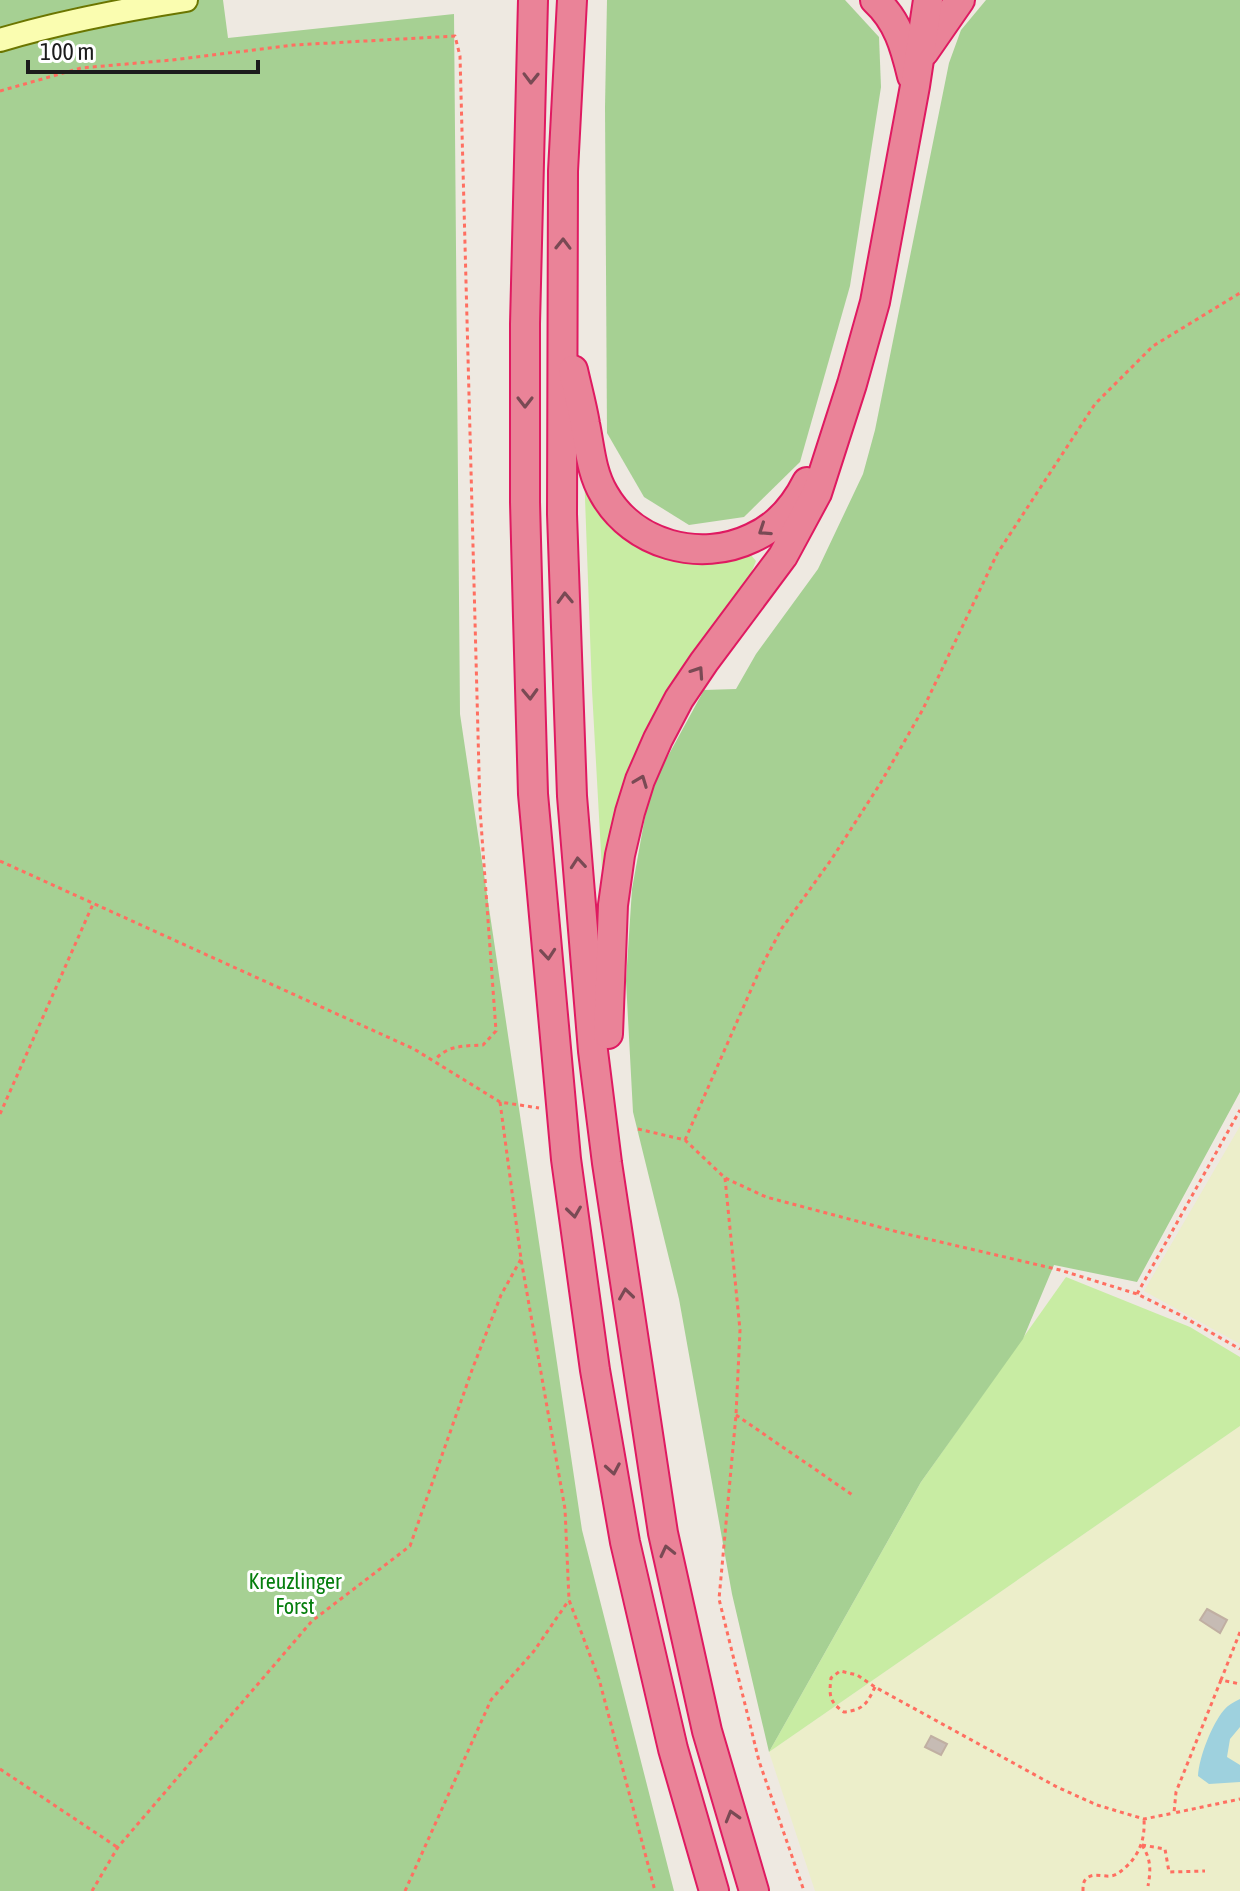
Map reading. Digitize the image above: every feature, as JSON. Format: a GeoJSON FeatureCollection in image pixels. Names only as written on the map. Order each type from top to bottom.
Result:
{"type":"FeatureCollection","features":[{"type":"Feature","properties":{"kind":"highway"},"geometry":{"type":"LineString","coordinates":[[533,0],[525,324],[525,502],[533,794],[566,1159],[595,1370],[625,1542],[673,1749],[714,1891]]}},
{"type":"Feature","properties":{"kind":"highway"},"geometry":{"type":"LineString","coordinates":[[572,0],[563,171],[562,514],[572,796],[593,1051],[663,1533],[707,1731],[754,1891]]}},
{"type":"Feature","properties":{"kind":"highway"},"geometry":{"type":"LineString","coordinates":[[875,0],[887,12],[917,73]]}},
{"type":"Feature","properties":{"kind":"highway"},"geometry":{"type":"LineString","coordinates":[[607,1163],[613,905],[630,812],[640,780],[679,699],[765,583],[802,524],[817,493],[875,302],[928,0]]}},
{"type":"Feature","properties":{"kind":"highway"},"geometry":{"type":"LineString","coordinates":[[917,73],[960,0]]}},
{"type":"Feature","properties":{"kind":"highway"},"geometry":{"type":"LineString","coordinates":[[562,316],[592,469],[613,508],[638,532],[656,541],[674,547],[715,550],[753,538],[767,529],[781,519],[799,498],[839,422]]}},
{"type":"Feature","properties":{"kind":"main road"},"geometry":{"type":"LineString","coordinates":[[0,40],[106,13],[186,0]]}},
{"type":"Feature","properties":{"kind":"path"},"geometry":{"type":"LineString","coordinates":[[0,91],[81,68],[294,45],[455,36],[460,56],[480,809],[496,1031],[483,1045],[456,1047],[442,1052],[435,1060]]}},
{"type":"Feature","properties":{"kind":"path"},"geometry":{"type":"LineString","coordinates":[[685,1140],[755,981],[782,928],[880,784],[923,709],[997,554],[1070,442],[1095,404],[1153,346],[1240,293]]}},
{"type":"Feature","properties":{"kind":"path"},"geometry":{"type":"LineString","coordinates":[[0,861],[414,1049],[500,1102],[539,1108]]}},
{"type":"Feature","properties":{"kind":"path"},"geometry":{"type":"LineString","coordinates":[[0,1114],[93,904]]}},
{"type":"Feature","properties":{"kind":"path"},"geometry":{"type":"LineString","coordinates":[[500,1102],[521,1259],[565,1509],[569,1600],[599,1679],[655,1891]]}},
{"type":"Feature","properties":{"kind":"path"},"geometry":{"type":"LineString","coordinates":[[1137,1294],[1240,1110]]}},
{"type":"Feature","properties":{"kind":"path"},"geometry":{"type":"LineString","coordinates":[[638,1129],[685,1140],[725,1178],[766,1197],[1060,1270],[1137,1294],[1240,1349]]}},
{"type":"Feature","properties":{"kind":"path"},"geometry":{"type":"LineString","coordinates":[[725,1178],[740,1330],[736,1415],[719,1599],[759,1761],[804,1891]]}},
{"type":"Feature","properties":{"kind":"path"},"geometry":{"type":"LineString","coordinates":[[92,1891],[118,1847],[312,1621],[410,1546],[501,1295],[521,1259]]}},
{"type":"Feature","properties":{"kind":"path"},"geometry":{"type":"LineString","coordinates":[[736,1415],[854,1496]]}},
{"type":"Feature","properties":{"kind":"path"},"geometry":{"type":"LineString","coordinates":[[405,1891],[491,1700],[534,1651],[569,1600]]}},
{"type":"Feature","properties":{"kind":"path"},"geometry":{"type":"LineString","coordinates":[[1174,1813],[1176,1792],[1240,1632]]}},
{"type":"Feature","properties":{"kind":"path"},"geometry":{"type":"LineString","coordinates":[[875,1687],[869,1700],[857,1710],[844,1712],[835,1706],[829,1693],[831,1678],[840,1671],[857,1675],[1057,1787],[1097,1805],[1144,1819],[1240,1799]]}},
{"type":"Feature","properties":{"kind":"path"},"geometry":{"type":"LineString","coordinates":[[1221,1680],[1240,1684]]}},
{"type":"Feature","properties":{"kind":"path"},"geometry":{"type":"LineString","coordinates":[[0,1769],[118,1847]]}},
{"type":"Feature","properties":{"kind":"path"},"geometry":{"type":"LineString","coordinates":[[1083,1891],[1084,1881],[1088,1877],[1119,1873],[1138,1854],[1145,1831],[1144,1819]]}},
{"type":"Feature","properties":{"kind":"path"},"geometry":{"type":"LineString","coordinates":[[1142,1845],[1165,1849],[1169,1872],[1205,1871]]}},
{"type":"Feature","properties":{"kind":"path"},"geometry":{"type":"LineString","coordinates":[[1142,1845],[1151,1870],[1148,1886]]}},
{"type":"Feature","properties":{"kind":"green space","name":"Kreuzlinger Forst"},"geometry":{"type":"Polygon","coordinates":[[[0,0],[223,0],[228,38],[454,14],[460,714],[582,1530],[674,1891],[0,1891],[0,0]]]}},
{"type":"Feature","properties":{"kind":"green space"},"geometry":{"type":"Polygon","coordinates":[[[607,0],[845,0],[879,37],[881,87],[850,286],[800,462],[744,517],[689,525],[644,497],[607,433],[607,0]]]}},
{"type":"Feature","properties":{"kind":"green space"},"geometry":{"type":"Polygon","coordinates":[[[986,0],[1240,0],[1240,1092],[1137,1282],[1054,1265],[1023,1339],[921,1482],[769,1752],[732,1594],[679,1299],[633,1112],[626,981],[632,889],[650,789],[704,690],[736,689],[756,654],[818,569],[863,474],[875,430],[949,63],[961,30],[986,0]]]}},
{"type":"Feature","properties":{"kind":"green space"},"geometry":{"type":"Polygon","coordinates":[[[584,471],[597,504],[716,559],[750,554],[756,561],[745,588],[688,664],[604,907],[592,690],[584,471]]]}},
{"type":"Feature","properties":{"kind":"green space"},"geometry":{"type":"Polygon","coordinates":[[[1240,1126],[1240,1344],[1144,1291],[1240,1126]]]}},
{"type":"Feature","properties":{"kind":"green space"},"geometry":{"type":"Polygon","coordinates":[[[1066,1277],[1190,1327],[1240,1357],[1240,1426],[769,1752],[921,1482],[1066,1277]]]}},
{"type":"Feature","properties":{"kind":"green space"},"geometry":{"type":"Polygon","coordinates":[[[1240,1426],[1240,1891],[815,1891],[769,1752],[1240,1426]]]}},
{"type":"Feature","properties":{"kind":"water"},"geometry":{"type":"Polygon","coordinates":[[[1240,1699],[1240,1727],[1230,1739],[1227,1757],[1240,1765],[1240,1782],[1209,1784],[1198,1776],[1207,1741],[1224,1710],[1240,1699]]]}},
{"type":"Feature","properties":{"kind":"building"},"geometry":{"type":"Polygon","coordinates":[[[1207,1609],[1227,1620],[1220,1633],[1200,1620],[1207,1609]]]}},
{"type":"Feature","properties":{"kind":"building"},"geometry":{"type":"Polygon","coordinates":[[[931,1736],[947,1744],[941,1755],[925,1747],[931,1736]]]}}]}
